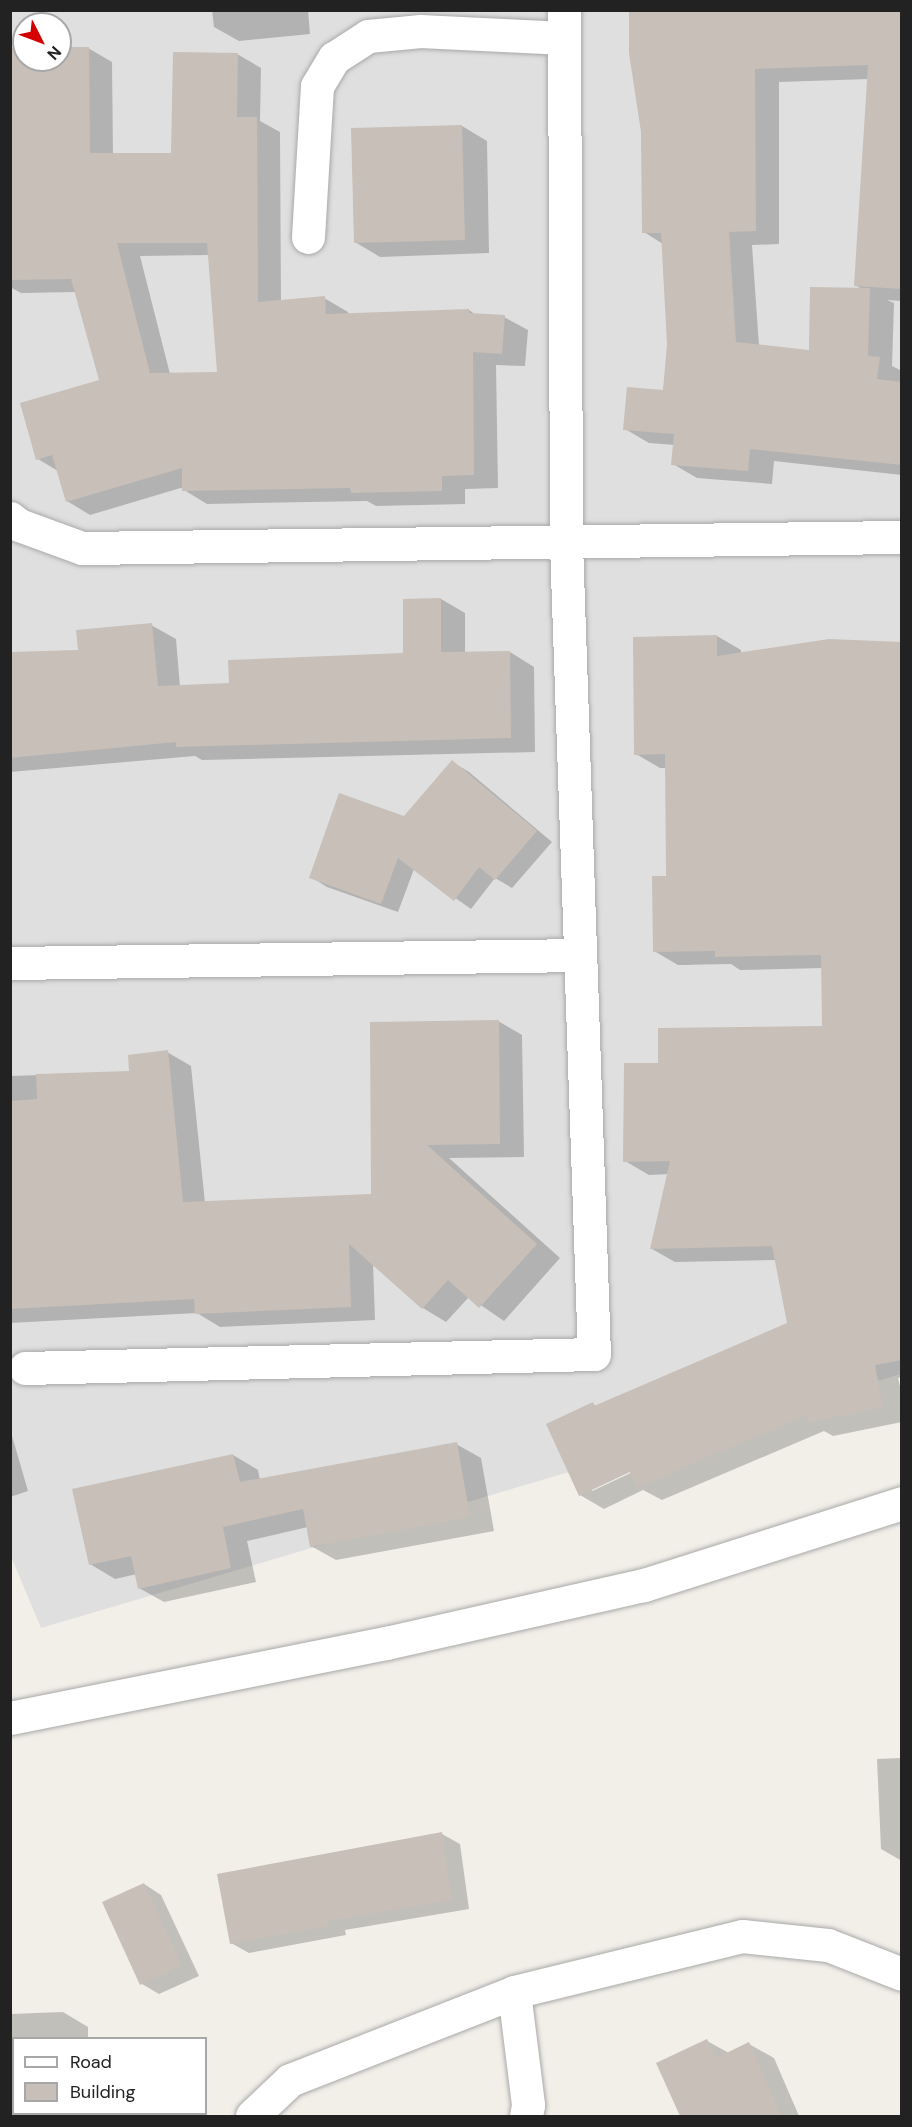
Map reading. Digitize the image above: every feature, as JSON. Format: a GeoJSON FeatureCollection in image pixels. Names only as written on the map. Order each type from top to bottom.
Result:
{"type":"FeatureCollection","features":[{"type":"Feature","properties":{"kind":"street"},"geometry":{"type":"LineString","coordinates":[[25,1368],[594,1354],[566,543],[564,24],[368,36],[334,58],[317,86],[308,237]]}},
{"type":"Feature","properties":{"kind":"street"},"geometry":{"type":"LineString","coordinates":[[10,518],[19,525],[82,548],[902,537]]}},
{"type":"Feature","properties":{"kind":"street"},"geometry":{"type":"LineString","coordinates":[[10,963],[580,955]]}},
{"type":"Feature","properties":{"kind":"street"},"geometry":{"type":"LineString","coordinates":[[10,1718],[386,1643],[644,1585],[902,1503]]}},
{"type":"Feature","properties":{"kind":"street"},"geometry":{"type":"LineString","coordinates":[[252,2116],[290,2080],[514,1992],[742,1936],[828,1945],[902,1974]]}},
{"type":"Feature","properties":{"kind":"street"},"geometry":{"type":"LineString","coordinates":[[514,1992],[528,2105],[526,2116]]}},
{"type":"Feature","properties":{"kind":"shaded area"},"geometry":{"type":"Polygon","coordinates":[[[10,11],[901,11],[901,1374],[41,1628],[10,1554],[10,11]]]}},
{"type":"Feature","properties":{"kind":"building"},"geometry":{"type":"Polygon","coordinates":[[[629,10],[902,10],[902,289],[854,286],[868,65],[755,69],[756,231],[729,232],[736,342],[809,350],[810,287],[870,288],[868,356],[880,357],[877,379],[902,382],[902,465],[750,449],[748,471],[671,465],[674,434],[623,430],[627,387],[663,390],[667,344],[661,233],[642,233],[641,132],[629,53],[629,10]]]}},
{"type":"Feature","properties":{"kind":"building"},"geometry":{"type":"Polygon","coordinates":[[[72,47],[89,47],[90,153],[171,153],[173,52],[238,53],[237,117],[257,117],[258,302],[325,296],[326,314],[469,309],[469,313],[505,315],[502,354],[473,352],[474,475],[442,476],[442,491],[351,493],[350,488],[182,491],[182,468],[66,502],[52,455],[36,460],[20,403],[99,380],[71,279],[10,280],[10,48],[12,48],[12,72],[72,72],[72,47]],[[117,243],[150,373],[217,372],[207,243],[117,243]]]}},
{"type":"Feature","properties":{"kind":"building"},"geometry":{"type":"Polygon","coordinates":[[[462,125],[465,240],[354,243],[351,128],[462,125]]]}},
{"type":"Feature","properties":{"kind":"building"},"geometry":{"type":"Polygon","coordinates":[[[441,598],[441,652],[510,651],[511,738],[176,747],[176,742],[10,758],[10,652],[78,650],[76,630],[152,623],[158,686],[229,683],[228,660],[403,653],[403,599],[441,598]]]}},
{"type":"Feature","properties":{"kind":"building"},"geometry":{"type":"Polygon","coordinates":[[[717,635],[717,656],[829,639],[902,642],[902,1360],[875,1365],[883,1407],[808,1423],[806,1415],[636,1488],[630,1472],[579,1496],[546,1424],[593,1402],[594,1406],[787,1323],[772,1246],[650,1249],[670,1161],[623,1162],[624,1063],[658,1063],[658,1028],[822,1026],[821,955],[715,957],[715,951],[653,952],[652,876],[666,876],[665,754],[634,755],[633,637],[717,635]]]}},
{"type":"Feature","properties":{"kind":"building"},"geometry":{"type":"Polygon","coordinates":[[[452,760],[537,831],[495,880],[479,867],[454,901],[398,858],[381,904],[309,878],[339,793],[404,816],[452,760]]]}},
{"type":"Feature","properties":{"kind":"building"},"geometry":{"type":"Polygon","coordinates":[[[499,1020],[500,1144],[427,1145],[537,1244],[479,1308],[448,1280],[422,1309],[349,1244],[351,1307],[195,1314],[194,1299],[10,1309],[10,1101],[37,1099],[36,1074],[129,1071],[128,1055],[168,1050],[183,1202],[371,1194],[370,1022],[499,1020]]]}},
{"type":"Feature","properties":{"kind":"building"},"geometry":{"type":"Polygon","coordinates":[[[457,1442],[470,1517],[310,1547],[303,1509],[223,1527],[231,1568],[138,1589],[131,1556],[89,1565],[72,1489],[233,1454],[240,1482],[457,1442]]]}},
{"type":"Feature","properties":{"kind":"building"},"geometry":{"type":"Polygon","coordinates":[[[442,1832],[452,1900],[328,1921],[329,1926],[230,1944],[217,1874],[442,1832]]]}},
{"type":"Feature","properties":{"kind":"building"},"geometry":{"type":"Polygon","coordinates":[[[144,1883],[182,1965],[140,1985],[102,1902],[144,1883]]]}},
{"type":"Feature","properties":{"kind":"building"},"geometry":{"type":"Polygon","coordinates":[[[707,2039],[716,2058],[749,2042],[781,2116],[680,2116],[656,2063],[707,2039]]]}}]}
